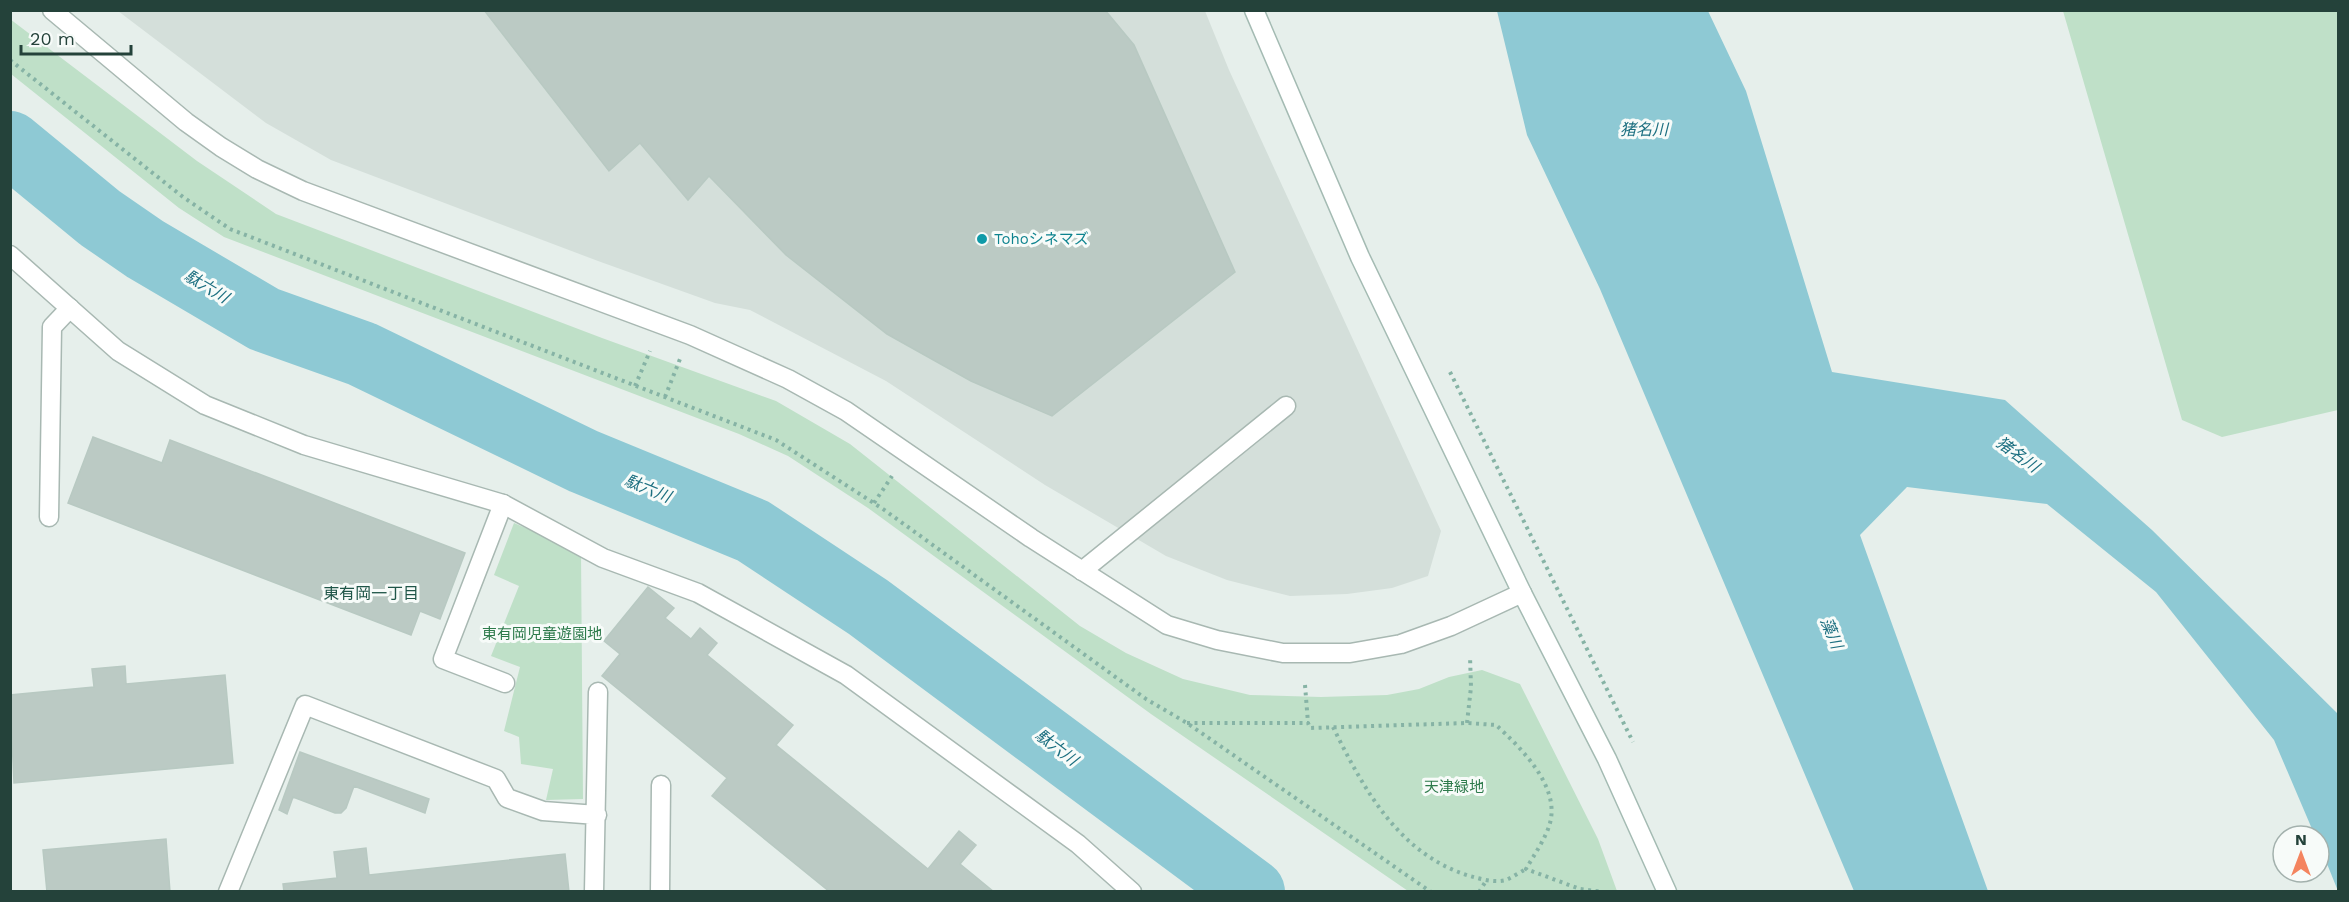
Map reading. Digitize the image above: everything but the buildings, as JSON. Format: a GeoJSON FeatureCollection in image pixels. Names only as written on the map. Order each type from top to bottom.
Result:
{"type":"FeatureCollection","features":[{"type":"Feature","properties":{"kind":"street"},"geometry":{"type":"LineString","coordinates":[[52,10],[186,122],[257,169],[303,190],[690,335],[788,379],[846,411],[1031,538],[1167,625],[1217,640],[1283,653],[1350,653],[1401,644],[1451,626],[1522,593]]}},
{"type":"Feature","properties":{"kind":"street"},"geometry":{"type":"LineString","coordinates":[[1254,10],[1360,257],[1522,593],[1607,759],[1668,891]]}},
{"type":"Feature","properties":{"kind":"street"},"geometry":{"type":"LineString","coordinates":[[10,255],[118,351],[205,405],[304,445],[503,504],[603,558],[698,592],[846,675],[1078,844],[1132,891]]}},
{"type":"Feature","properties":{"kind":"street"},"geometry":{"type":"LineString","coordinates":[[49,516],[52,327],[70,308]]}},
{"type":"Feature","properties":{"kind":"street"},"geometry":{"type":"LineString","coordinates":[[1082,571],[1286,406]]}},
{"type":"Feature","properties":{"kind":"street"},"geometry":{"type":"LineString","coordinates":[[503,504],[443,659],[505,683]]}},
{"type":"Feature","properties":{"kind":"street"},"geometry":{"type":"LineString","coordinates":[[594,891],[598,692]]}},
{"type":"Feature","properties":{"kind":"street"},"geometry":{"type":"LineString","coordinates":[[228,891],[305,705],[496,779],[507,798],[543,812],[597,815]]}},
{"type":"Feature","properties":{"kind":"street"},"geometry":{"type":"LineString","coordinates":[[660,891],[662,785]]}},
{"type":"Feature","properties":{"kind":"path"},"geometry":{"type":"LineString","coordinates":[[10,60],[183,197],[230,229],[786,446],[883,509],[1146,699],[1187,723],[1431,891]]}},
{"type":"Feature","properties":{"kind":"path"},"geometry":{"type":"LineString","coordinates":[[635,386],[661,324]]}},
{"type":"Feature","properties":{"kind":"path"},"geometry":{"type":"LineString","coordinates":[[665,397],[690,335]]}},
{"type":"Feature","properties":{"kind":"path"},"geometry":{"type":"LineString","coordinates":[[1449,370],[1634,745]]}},
{"type":"Feature","properties":{"kind":"path"},"geometry":{"type":"LineString","coordinates":[[1467,723],[1471,687],[1470,656]]}},
{"type":"Feature","properties":{"kind":"path"},"geometry":{"type":"LineString","coordinates":[[1305,685],[1310,728],[1333,727],[1467,723],[1496,725],[1545,783],[1551,804],[1550,824],[1526,869],[1505,880],[1486,881],[1457,872],[1431,860],[1393,827],[1367,791],[1333,727]]}},
{"type":"Feature","properties":{"kind":"path"},"geometry":{"type":"LineString","coordinates":[[1187,723],[1308,723]]}},
{"type":"Feature","properties":{"kind":"path"},"geometry":{"type":"LineString","coordinates":[[1526,869],[1580,889],[1604,891]]}},
{"type":"Feature","properties":{"kind":"path"},"geometry":{"type":"LineString","coordinates":[[1479,891],[1486,881]]}},
{"type":"Feature","properties":{"kind":"shaded area"},"geometry":{"type":"Polygon","coordinates":[[[118,11],[1205,11],[1229,70],[1441,531],[1428,576],[1392,588],[1347,594],[1290,596],[1227,580],[1166,556],[1045,485],[886,381],[750,310],[715,303],[331,160],[266,123],[118,11]]]}},
{"type":"Feature","properties":{"kind":"green space"},"geometry":{"type":"Polygon","coordinates":[[[2063,11],[2338,11],[2338,410],[2222,437],[2182,420],[2063,11]]]}},
{"type":"Feature","properties":{"kind":"green space","name":"天津緑地"},"geometry":{"type":"Polygon","coordinates":[[[10,19],[197,161],[276,214],[602,338],[776,401],[850,444],[1080,626],[1126,653],[1183,679],[1250,695],[1321,697],[1387,695],[1419,689],[1449,677],[1482,670],[1520,684],[1598,839],[1617,891],[1408,891],[1151,714],[868,508],[788,456],[739,434],[224,237],[179,208],[11,74],[10,19]]]}},
{"type":"Feature","properties":{"kind":"green space","name":"東有岡児童遊園地"},"geometry":{"type":"Polygon","coordinates":[[[514,523],[581,552],[583,799],[546,800],[553,769],[521,764],[519,737],[504,731],[520,667],[491,656],[519,586],[494,575],[514,523]]]}},
{"type":"Feature","properties":{"kind":"water","name":"猪名川"},"geometry":{"type":"Polygon","coordinates":[[[1497,11],[1708,11],[1746,91],[1832,372],[2005,400],[2152,530],[2338,714],[2338,891],[2331,874],[2331,824],[2310,824],[2274,740],[2156,592],[2047,504],[1907,487],[1860,535],[1988,891],[1854,891],[1600,289],[1527,135],[1497,11]]]}},
{"type":"Feature","properties":{"kind":"waterway","name":"駄六川"},"geometry":{"type":"LineString","coordinates":[[10,144],[100,218],[145,249],[264,319],[362,354],[583,461],[753,531],[868,607],[1252,892]]}},
{"type":"Feature","properties":{"kind":"place","name":"Tohoシネマズ"},"geometry":{"type":"Point","coordinates":[982,239]}},
{"type":"Feature","properties":{"kind":"district","name":"東有岡一丁目"},"geometry":{"type":"Point","coordinates":[371,593]}},
{"type":"Feature","properties":{"kind":"water label","name":"藻川"},"geometry":{"type":"Point","coordinates":[1832,633]}}]}
